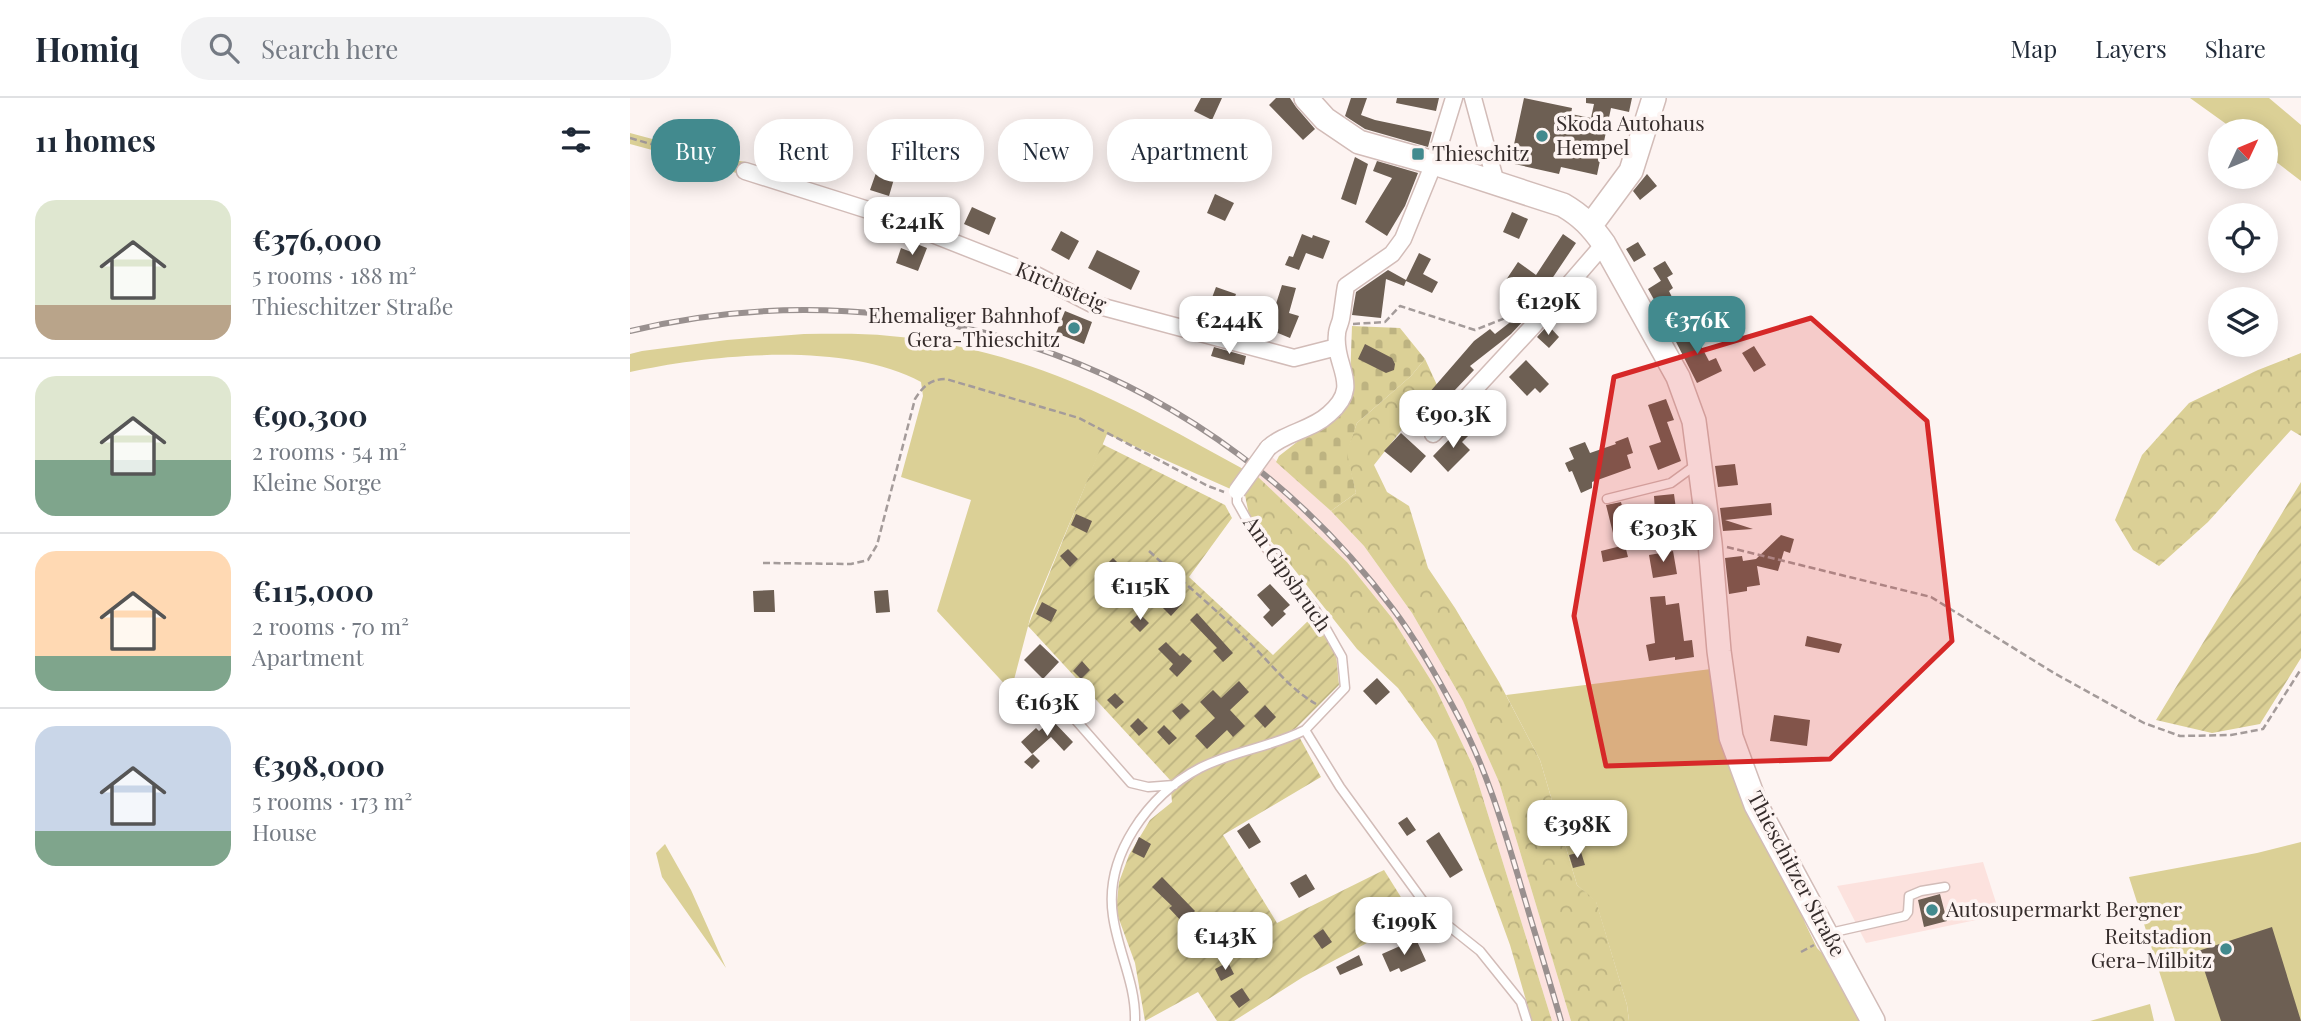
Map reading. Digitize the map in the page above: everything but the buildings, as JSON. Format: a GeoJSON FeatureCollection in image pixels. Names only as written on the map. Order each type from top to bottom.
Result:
{"type":"FeatureCollection","features":[{"type":"Feature","properties":{"kind":"main road","name":"Thieschitzer Straße"},"geometry":{"type":"LineString","coordinates":[[1306,98],[1325,119],[1359,142],[1563,205],[1580,215],[1598,235],[1678,377],[1694,421],[1731,737],[1758,808],[1873,1021]]}},
{"type":"Feature","properties":{"kind":"main road"},"geometry":{"type":"LineString","coordinates":[[1598,235],[1631,171],[1654,98]]}},
{"type":"Feature","properties":{"kind":"street"},"geometry":{"type":"LineString","coordinates":[[1434,163],[1454,98]]}},
{"type":"Feature","properties":{"kind":"street"},"geometry":{"type":"LineString","coordinates":[[1474,98],[1496,183]]}},
{"type":"Feature","properties":{"kind":"street","name":"Am Gipsbruch"},"geometry":{"type":"LineString","coordinates":[[1237,493],[1268,448],[1279,439],[1329,415],[1342,399],[1347,379],[1337,340],[1346,286],[1392,254],[1403,239],[1434,163]]}},
{"type":"Feature","properties":{"kind":"street","name":"Kirchsteig"},"geometry":{"type":"LineString","coordinates":[[745,171],[884,215],[1036,275],[1093,304],[1294,358],[1337,340]]}},
{"type":"Feature","properties":{"kind":"street"},"geometry":{"type":"LineString","coordinates":[[1433,434],[1533,326],[1557,297],[1598,235]]}},
{"type":"Feature","properties":{"kind":"lane"},"geometry":{"type":"LineString","coordinates":[[1607,499],[1671,483],[1699,462]]}},
{"type":"Feature","properties":{"kind":"lane","name":"Am Gipsbruch"},"geometry":{"type":"LineString","coordinates":[[1237,493],[1237,502],[1255,534],[1316,611],[1342,657],[1345,688],[1305,730]]}},
{"type":"Feature","properties":{"kind":"lane"},"geometry":{"type":"LineString","coordinates":[[1646,519],[1706,512]]}},
{"type":"Feature","properties":{"kind":"lane"},"geometry":{"type":"LineString","coordinates":[[1059,701],[1132,783],[1148,787],[1174,785]]}},
{"type":"Feature","properties":{"kind":"lane"},"geometry":{"type":"LineString","coordinates":[[1135,1021],[1130,981],[1113,917],[1111,895],[1116,867],[1128,838],[1142,818],[1174,785],[1229,755],[1286,740],[1305,730],[1340,787],[1431,912],[1480,951],[1521,1002],[1527,1021]]}},
{"type":"Feature","properties":{"kind":"lane"},"geometry":{"type":"LineString","coordinates":[[1827,933],[1905,916],[1908,912],[1909,896],[1945,887]]}},
{"type":"Feature","properties":{"kind":"path"},"geometry":{"type":"LineString","coordinates":[[630,138],[745,171]]}},
{"type":"Feature","properties":{"kind":"path"},"geometry":{"type":"LineString","coordinates":[[1337,340],[1353,323],[1385,322],[1401,306],[1475,330],[1557,297]]}},
{"type":"Feature","properties":{"kind":"path"},"geometry":{"type":"LineString","coordinates":[[763,564],[851,564],[868,560],[877,545],[915,399],[926,384],[936,379],[946,379],[1079,418],[1209,486],[1237,493]]}},
{"type":"Feature","properties":{"kind":"path"},"geometry":{"type":"LineString","coordinates":[[1710,543],[1931,597],[2053,673],[2144,723],[2180,736],[2231,735],[2263,729],[2301,669]]}},
{"type":"Feature","properties":{"kind":"path"},"geometry":{"type":"LineString","coordinates":[[1149,551],[1249,643],[1278,674],[1304,697],[1325,709]]}},
{"type":"Feature","properties":{"kind":"highlighted area"},"geometry":{"type":"Polygon","coordinates":[[[1811,318],[1927,421],[1952,641],[1830,759],[1606,766],[1574,616],[1614,377],[1811,318]]]}},
{"type":"Feature","properties":{"kind":"shaded area"},"geometry":{"type":"Polygon","coordinates":[[[1270,455],[1331,511],[1364,546],[1412,613],[1463,701],[1499,782],[1571,1021],[1552,1021],[1473,766],[1435,687],[1392,618],[1347,562],[1255,474],[1270,455]]]}},
{"type":"Feature","properties":{"kind":"shaded area"},"geometry":{"type":"Polygon","coordinates":[[[1983,862],[2000,915],[1866,943],[1837,886],[1983,862]]]}},
{"type":"Feature","properties":{"kind":"green space"},"geometry":{"type":"Polygon","coordinates":[[[2190,98],[2269,98],[2301,125],[2301,181],[2278,163],[2278,119],[2219,119],[2190,98]]]}},
{"type":"Feature","properties":{"kind":"green space"},"geometry":{"type":"Polygon","coordinates":[[[630,133],[651,139],[651,150],[630,144],[630,133]]]}},
{"type":"Feature","properties":{"kind":"green space"},"geometry":{"type":"Polygon","coordinates":[[[740,161],[746,162],[744,175],[740,174],[740,161]]]}},
{"type":"Feature","properties":{"kind":"green space"},"geometry":{"type":"Polygon","coordinates":[[[1352,326],[1400,328],[1425,359],[1411,376],[1357,423],[1347,453],[1356,493],[1331,511],[1276,462],[1279,456],[1333,414],[1350,381],[1352,326]]]}},
{"type":"Feature","properties":{"kind":"green space"},"geometry":{"type":"Polygon","coordinates":[[[804,334],[869,334],[913,338],[1004,358],[1092,390],[1245,470],[1235,491],[1107,434],[1031,615],[1011,691],[937,611],[971,500],[901,477],[923,396],[921,382],[890,369],[817,356],[738,356],[630,372],[630,354],[642,351],[804,334]]]}},
{"type":"Feature","properties":{"kind":"green space"},"geometry":{"type":"Polygon","coordinates":[[[2301,353],[2301,436],[2291,430],[2208,522],[2159,566],[2133,550],[2115,520],[2142,455],[2189,403],[2301,353]]]}},
{"type":"Feature","properties":{"kind":"green space"},"geometry":{"type":"Polygon","coordinates":[[[1425,359],[1437,385],[1374,465],[1387,492],[1409,506],[1428,568],[1499,682],[1540,760],[1577,885],[1596,901],[1627,1005],[1629,1021],[1571,1021],[1499,782],[1463,701],[1412,613],[1364,546],[1331,511],[1356,493],[1346,453],[1357,423],[1411,376],[1425,359]]]}},
{"type":"Feature","properties":{"kind":"green space"},"geometry":{"type":"Polygon","coordinates":[[[1102,444],[1225,505],[1232,518],[1189,577],[1273,655],[1311,618],[1336,653],[1339,685],[1295,729],[1321,777],[1223,835],[1277,923],[1384,870],[1414,918],[1303,977],[1234,1021],[1217,1021],[1198,992],[1145,1021],[1135,963],[1116,911],[1119,882],[1129,855],[1150,820],[1172,802],[1170,780],[1028,626],[1102,444]]]}},
{"type":"Feature","properties":{"kind":"green space"},"geometry":{"type":"Polygon","coordinates":[[[1255,474],[1347,562],[1392,618],[1435,687],[1473,766],[1552,1021],[1532,1021],[1510,945],[1436,741],[1398,688],[1357,649],[1249,515],[1244,490],[1255,474]]]}},
{"type":"Feature","properties":{"kind":"green space"},"geometry":{"type":"Polygon","coordinates":[[[2301,482],[2301,658],[2260,724],[2212,733],[2156,720],[2301,482]]]}},
{"type":"Feature","properties":{"kind":"green space"},"geometry":{"type":"Polygon","coordinates":[[[1711,669],[1805,923],[1817,948],[1832,963],[1862,1021],[1629,1021],[1627,1005],[1596,902],[1577,885],[1540,760],[1506,695],[1711,669]]]}},
{"type":"Feature","properties":{"kind":"green space","name":"Reitstadion Gera-Milbitz"},"geometry":{"type":"Polygon","coordinates":[[[2301,842],[2301,1021],[2175,1021],[2129,877],[2301,842]]]}},
{"type":"Feature","properties":{"kind":"green space"},"geometry":{"type":"Polygon","coordinates":[[[665,844],[691,890],[726,968],[662,877],[656,853],[665,844]]]}},
{"type":"Feature","properties":{"kind":"green space"},"geometry":{"type":"Polygon","coordinates":[[[2150,1004],[2154,1021],[2090,1021],[2150,1004]]]}},
{"type":"Feature","properties":{"kind":"railway"},"geometry":{"type":"LineString","coordinates":[[630,331],[739,313],[847,311],[952,325],[1054,354],[1150,398],[1239,455],[1321,526],[1393,609],[1436,675],[1477,754],[1492,794],[1561,1021]]}},
{"type":"Feature","properties":{"kind":"place","name":"Skoda Autohaus Hempel"},"geometry":{"type":"Point","coordinates":[1542,136]}},
{"type":"Feature","properties":{"kind":"place","name":"Thieschitz"},"geometry":{"type":"Point","coordinates":[1418,154]}},
{"type":"Feature","properties":{"kind":"place","name":"Ehemaliger Bahnhof Gera-Thieschitz"},"geometry":{"type":"Point","coordinates":[1074,328]}},
{"type":"Feature","properties":{"kind":"place","name":"Autosupermarkt Bergner"},"geometry":{"type":"Point","coordinates":[1932,910]}},
{"type":"Feature","properties":{"kind":"place","name":"Reitstadion Gera-Milbitz"},"geometry":{"type":"Point","coordinates":[2226,949]}}]}
